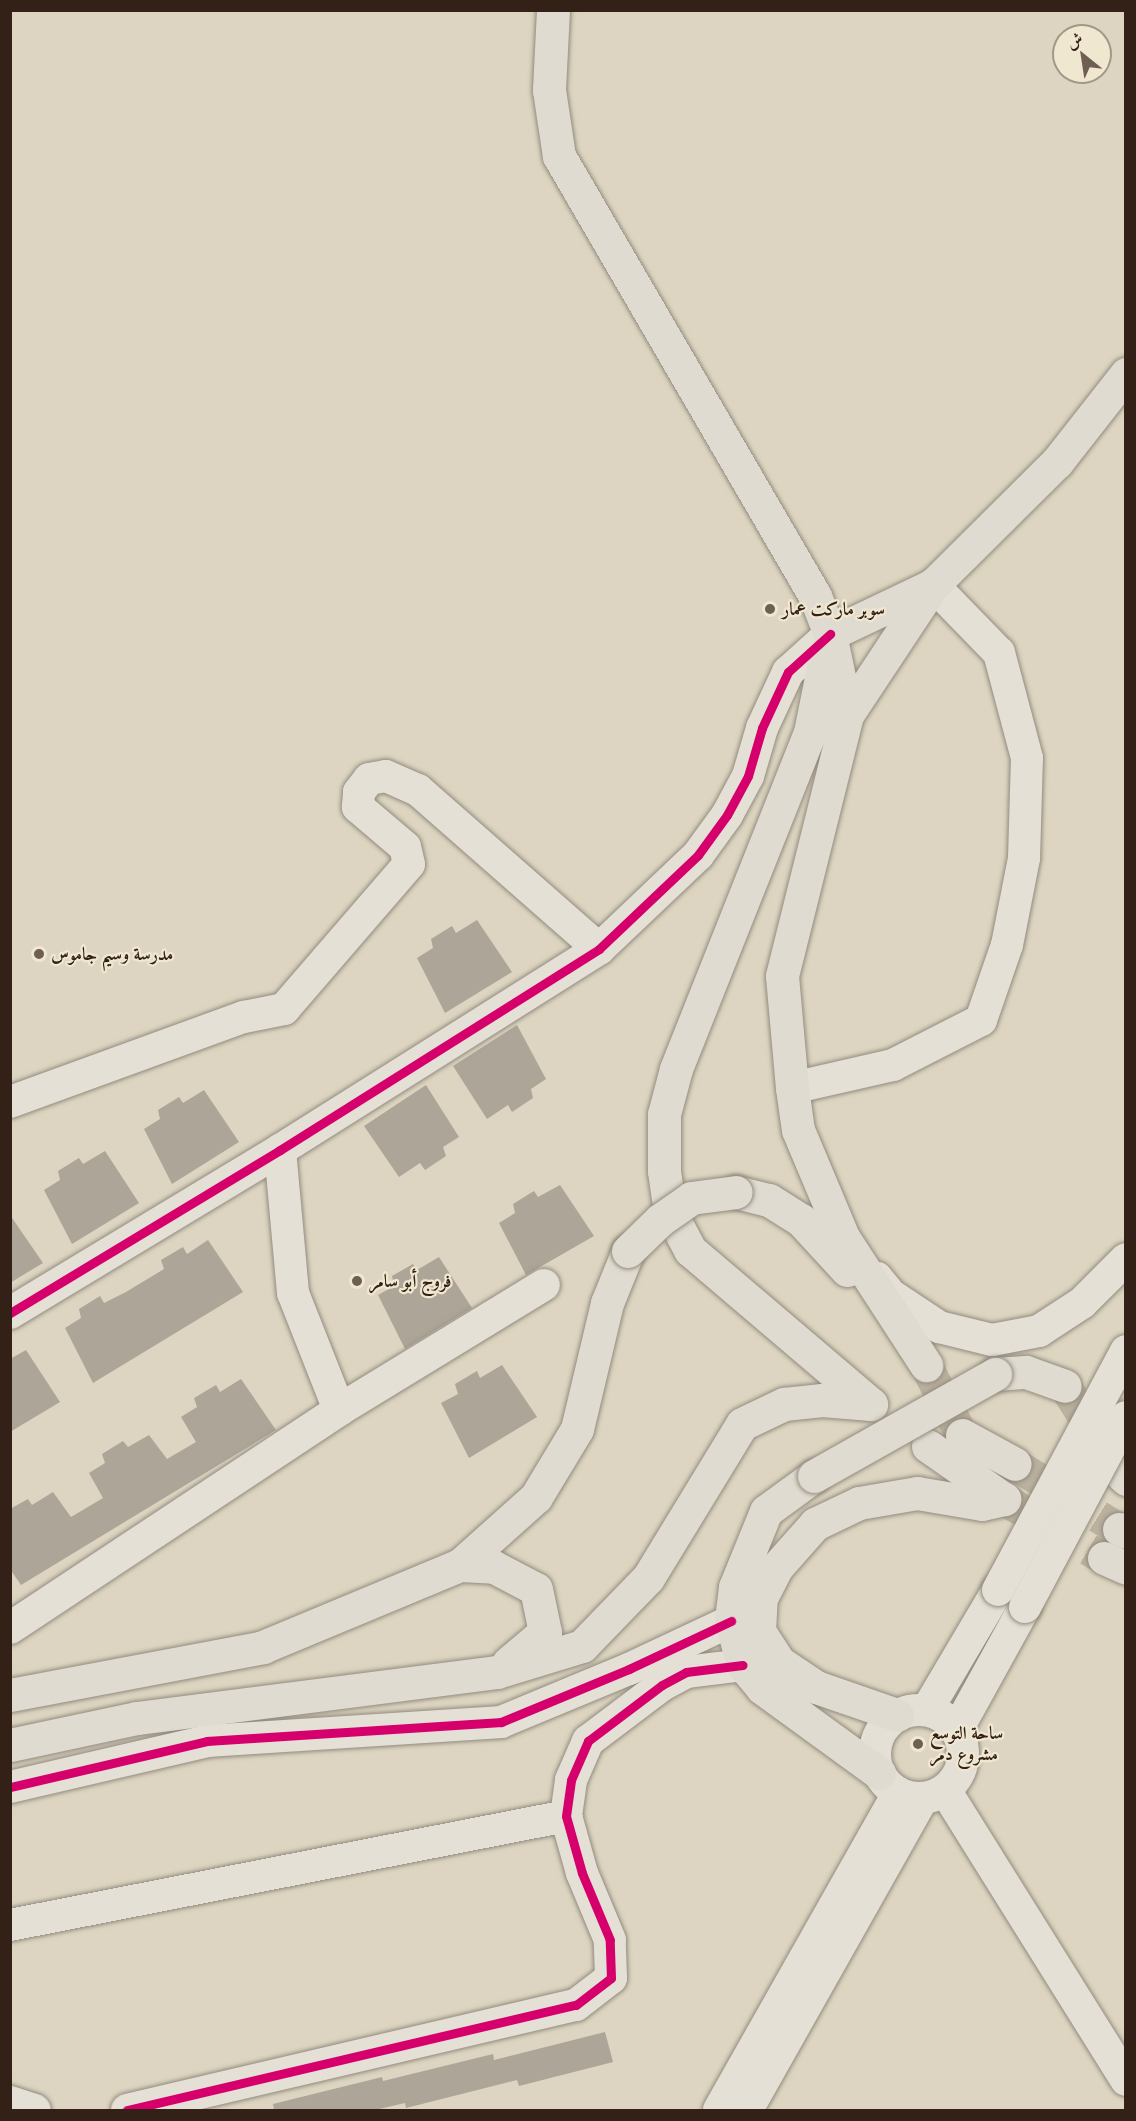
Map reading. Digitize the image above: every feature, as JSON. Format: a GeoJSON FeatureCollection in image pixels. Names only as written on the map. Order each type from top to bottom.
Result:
{"type":"FeatureCollection","features":[{"type":"Feature","properties":{"kind":"main road"},"geometry":{"type":"LineString","coordinates":[[553,10],[549,90],[559,156],[811,588],[830,634],[847,715]]}},
{"type":"Feature","properties":{"kind":"main road"},"geometry":{"type":"LineString","coordinates":[[10,1695],[264,1647],[460,1565],[536,1497],[578,1429],[607,1303],[628,1251],[660,1220],[691,1198],[736,1192],[769,1200],[801,1220],[920,1355],[843,1237],[798,1130],[782,976],[847,715],[933,585],[1057,462],[1125,374]]}},
{"type":"Feature","properties":{"kind":"main road"},"geometry":{"type":"LineString","coordinates":[[830,634],[933,585]]}},
{"type":"Feature","properties":{"kind":"main road"},"geometry":{"type":"LineString","coordinates":[[10,1745],[137,1718],[497,1672],[582,1646],[648,1578],[742,1424],[784,1404],[822,1400],[871,1404],[690,1250],[670,1212],[664,1171],[664,1114],[676,1069],[810,732],[830,634]]}},
{"type":"Feature","properties":{"kind":"main road"},"geometry":{"type":"LineString","coordinates":[[911,1788],[762,1688],[743,1665],[731,1621],[735,1587],[766,1511],[814,1476],[995,1374],[1026,1372],[1065,1386]]}},
{"type":"Feature","properties":{"kind":"main road"},"geometry":{"type":"LineString","coordinates":[[962,1435],[1015,1464]]}},
{"type":"Feature","properties":{"kind":"main road"},"geometry":{"type":"LineString","coordinates":[[912,1713],[816,1687],[779,1662],[759,1631],[761,1598],[776,1568],[815,1524],[859,1503],[917,1493],[982,1504],[1004,1499],[928,1446]]}},
{"type":"Feature","properties":{"kind":"main road"},"geometry":{"type":"LineString","coordinates":[[460,1565],[494,1567],[536,1589],[545,1632],[497,1672]]}},
{"type":"Feature","properties":{"kind":"street"},"geometry":{"type":"LineString","coordinates":[[792,1088],[893,1065],[981,1020],[1007,945],[1024,858],[1027,758],[999,653],[933,585]]}},
{"type":"Feature","properties":{"kind":"street"},"geometry":{"type":"LineString","coordinates":[[10,1313],[280,1150],[599,950],[698,855],[727,815],[748,776],[762,728],[788,672],[830,634]]}},
{"type":"Feature","properties":{"kind":"street"},"geometry":{"type":"LineString","coordinates":[[10,1102],[244,1017],[284,1009],[409,864],[405,847],[358,807],[359,792],[369,779],[386,776],[418,790],[599,950]]}},
{"type":"Feature","properties":{"kind":"street"},"geometry":{"type":"LineString","coordinates":[[280,1150],[292,1293],[339,1410]]}},
{"type":"Feature","properties":{"kind":"street"},"geometry":{"type":"LineString","coordinates":[[843,1237],[891,1295],[939,1327],[992,1340],[1039,1331],[1082,1303],[1125,1258]]}},
{"type":"Feature","properties":{"kind":"street"},"geometry":{"type":"LineString","coordinates":[[10,1628],[339,1410],[544,1285]]}},
{"type":"Feature","properties":{"kind":"street"},"geometry":{"type":"LineString","coordinates":[[1125,1351],[998,1590],[912,1713],[886,1724],[875,1748],[911,1788],[1125,2080]]}},
{"type":"Feature","properties":{"kind":"street"},"geometry":{"type":"LineString","coordinates":[[957,1730],[1125,1417]]}},
{"type":"Feature","properties":{"kind":"street"},"geometry":{"type":"LineString","coordinates":[[10,1787],[207,1741],[501,1722],[629,1669],[731,1621]]}},
{"type":"Feature","properties":{"kind":"street"},"geometry":{"type":"LineString","coordinates":[[127,2110],[576,2006],[611,1978],[610,1940],[582,1873],[566,1816],[570,1780],[588,1741],[662,1685],[686,1672],[743,1665]]}},
{"type":"Feature","properties":{"kind":"street"},"geometry":{"type":"LineString","coordinates":[[719,2110],[911,1788],[955,1780],[963,1762],[962,1742],[957,1730],[949,1721],[912,1713]]}},
{"type":"Feature","properties":{"kind":"street"},"geometry":{"type":"LineString","coordinates":[[747,2110],[911,1788]]}},
{"type":"Feature","properties":{"kind":"street"},"geometry":{"type":"LineString","coordinates":[[10,1925],[566,1816]]}},
{"type":"Feature","properties":{"kind":"street"},"geometry":{"type":"LineString","coordinates":[[10,2102],[35,2110]]}},
{"type":"Feature","properties":{"kind":"building"},"geometry":{"type":"Polygon","coordinates":[[[477,920],[512,972],[445,1013],[417,958],[433,948],[431,939],[452,926],[456,933],[477,920]]]}},
{"type":"Feature","properties":{"kind":"building"},"geometry":{"type":"Polygon","coordinates":[[[517,1025],[546,1079],[531,1089],[533,1098],[512,1112],[508,1105],[487,1119],[453,1066],[517,1025]]]}},
{"type":"Feature","properties":{"kind":"building"},"geometry":{"type":"Polygon","coordinates":[[[426,1085],[459,1137],[443,1147],[446,1156],[425,1170],[420,1163],[399,1177],[364,1126],[426,1085]]]}},
{"type":"Feature","properties":{"kind":"building"},"geometry":{"type":"Polygon","coordinates":[[[204,1090],[239,1142],[172,1184],[144,1129],[160,1119],[158,1110],[179,1097],[183,1103],[204,1090]]]}},
{"type":"Feature","properties":{"kind":"building"},"geometry":{"type":"Polygon","coordinates":[[[105,1151],[139,1203],[72,1244],[44,1190],[60,1180],[58,1171],[79,1158],[83,1164],[105,1151]]]}},
{"type":"Feature","properties":{"kind":"building"},"geometry":{"type":"Polygon","coordinates":[[[560,1185],[594,1236],[526,1275],[499,1223],[515,1213],[513,1204],[534,1191],[538,1197],[560,1185]]]}},
{"type":"Feature","properties":{"kind":"building"},"geometry":{"type":"Polygon","coordinates":[[[10,1215],[43,1263],[10,1283],[10,1215]]]}},
{"type":"Feature","properties":{"kind":"building"},"geometry":{"type":"Polygon","coordinates":[[[208,1240],[243,1292],[93,1383],[65,1328],[81,1318],[79,1309],[100,1296],[104,1303],[126,1292],[164,1269],[161,1260],[183,1247],[187,1254],[208,1240]]]}},
{"type":"Feature","properties":{"kind":"building"},"geometry":{"type":"Polygon","coordinates":[[[439,1257],[472,1308],[405,1349],[378,1295],[394,1286],[392,1276],[413,1264],[417,1270],[439,1257]]]}},
{"type":"Feature","properties":{"kind":"building"},"geometry":{"type":"Polygon","coordinates":[[[26,1350],[60,1402],[10,1432],[10,1359],[26,1350]]]}},
{"type":"Feature","properties":{"kind":"building"},"geometry":{"type":"Polygon","coordinates":[[[502,1365],[537,1417],[469,1458],[441,1403],[458,1394],[455,1384],[477,1371],[480,1378],[502,1365]]]}},
{"type":"Feature","properties":{"kind":"building"},"geometry":{"type":"Polygon","coordinates":[[[241,1379],[276,1430],[21,1585],[10,1569],[10,1509],[28,1499],[32,1505],[53,1492],[71,1517],[103,1498],[89,1473],[105,1463],[102,1454],[123,1441],[128,1447],[149,1435],[167,1459],[196,1442],[181,1417],[197,1407],[194,1398],[216,1385],[220,1392],[241,1379]]]}},
{"type":"Feature","properties":{"kind":"building"},"geometry":{"type":"Polygon","coordinates":[[[605,2032],[613,2062],[519,2086],[517,2080],[406,2108],[405,2103],[375,2110],[274,2110],[273,2104],[382,2077],[383,2081],[493,2054],[494,2060],[605,2032]]]}},
{"type":"Feature","properties":{"kind":"tunnel"},"geometry":{"type":"LineString","coordinates":[[926,1365],[962,1435]]}},
{"type":"Feature","properties":{"kind":"tunnel"},"geometry":{"type":"LineString","coordinates":[[1065,1386],[1102,1444]]}},
{"type":"Feature","properties":{"kind":"tunnel"},"geometry":{"type":"LineString","coordinates":[[1015,1464],[1119,1529]]}},
{"type":"Feature","properties":{"kind":"tunnel"},"geometry":{"type":"LineString","coordinates":[[1004,1499],[1104,1558]]}},
{"type":"Feature","properties":{"kind":"cycle path"},"geometry":{"type":"LineString","coordinates":[[10,1313],[280,1150],[599,949],[698,855],[727,815],[748,776],[762,728],[788,672],[830,634]]}},
{"type":"Feature","properties":{"kind":"cycle path"},"geometry":{"type":"LineString","coordinates":[[10,1787],[207,1741],[501,1722],[629,1669],[731,1621]]}},
{"type":"Feature","properties":{"kind":"cycle path"},"geometry":{"type":"LineString","coordinates":[[127,2110],[576,2005],[611,1978],[610,1940],[582,1873],[566,1816],[571,1780],[588,1741],[662,1685],[686,1672],[743,1665]]}},
{"type":"Feature","properties":{"kind":"place","name":"سوبر ماركت عمار"},"geometry":{"type":"Point","coordinates":[770,609]}},
{"type":"Feature","properties":{"kind":"place","name":"مدرسة وسيم جاموس"},"geometry":{"type":"Point","coordinates":[39,954]}},
{"type":"Feature","properties":{"kind":"place","name":"فروج أبو سامر"},"geometry":{"type":"Point","coordinates":[357,1281]}},
{"type":"Feature","properties":{"kind":"place","name":"ساحة التوسع مشروع دمر"},"geometry":{"type":"Point","coordinates":[918,1744]}}]}
